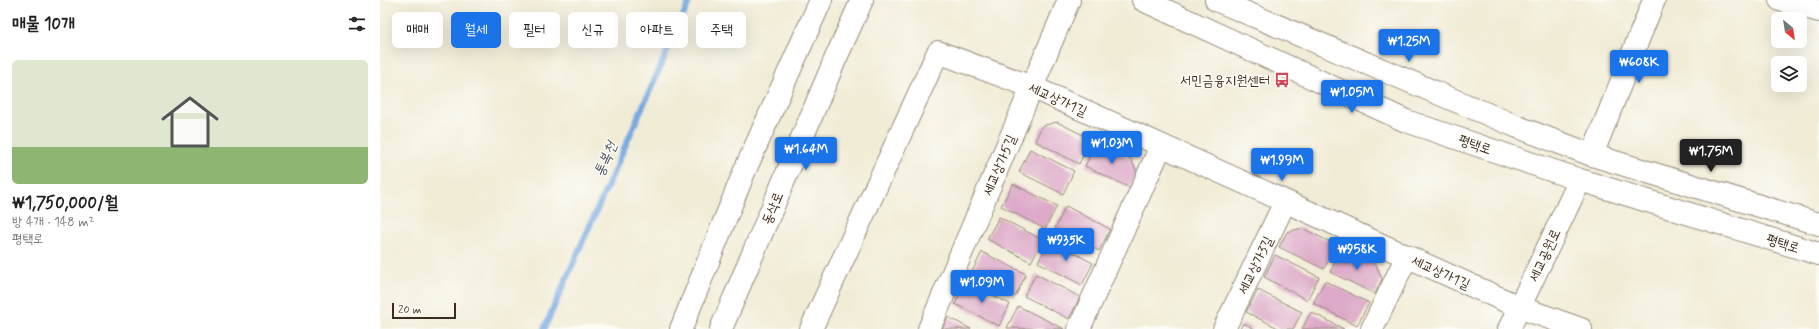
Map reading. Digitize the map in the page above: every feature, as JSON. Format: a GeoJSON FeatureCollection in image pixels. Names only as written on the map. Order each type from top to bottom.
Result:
{"type":"FeatureCollection","features":[{"type":"Feature","properties":{"kind":"street"},"geometry":{"type":"LineString","coordinates":[[681,329],[745,170],[821,0]]}},
{"type":"Feature","properties":{"kind":"street","name":"동삭로"},"geometry":{"type":"LineString","coordinates":[[721,329],[862,0]]}},
{"type":"Feature","properties":{"kind":"street","name":"세교상가5길"},"geometry":{"type":"LineString","coordinates":[[929,329],[1068,0]]}},
{"type":"Feature","properties":{"kind":"street","name":"평택로"},"geometry":{"type":"LineString","coordinates":[[1143,0],[1406,120],[1580,180],[1819,254]]}},
{"type":"Feature","properties":{"kind":"street","name":"평택로"},"geometry":{"type":"LineString","coordinates":[[1216,0],[1518,127],[1592,154],[1819,224]]}},
{"type":"Feature","properties":{"kind":"street"},"geometry":{"type":"LineString","coordinates":[[1592,154],[1654,0]]}},
{"type":"Feature","properties":{"kind":"street"},"geometry":{"type":"LineString","coordinates":[[1780,0],[1819,11]]}},
{"type":"Feature","properties":{"kind":"street","name":"세교상가1길"},"geometry":{"type":"LineString","coordinates":[[811,329],[938,52],[1032,86],[1161,146],[1519,307],[1581,329]]}},
{"type":"Feature","properties":{"kind":"street"},"geometry":{"type":"LineString","coordinates":[[1079,329],[1161,146]]}},
{"type":"Feature","properties":{"kind":"street","name":"세교공원로"},"geometry":{"type":"LineString","coordinates":[[1509,329],[1580,180]]}},
{"type":"Feature","properties":{"kind":"street","name":"세교상가3길"},"geometry":{"type":"LineString","coordinates":[[1224,329],[1285,202]]}},
{"type":"Feature","properties":{"kind":"street"},"geometry":{"type":"LineString","coordinates":[[1372,329],[1407,256]]}},
{"type":"Feature","properties":{"kind":"building"},"geometry":{"type":"Polygon","coordinates":[[[1057,122],[1091,139],[1079,164],[1035,141],[1042,126],[1057,122]]]}},
{"type":"Feature","properties":{"kind":"building"},"geometry":{"type":"Polygon","coordinates":[[[1097,142],[1131,159],[1137,173],[1130,188],[1085,166],[1097,142]]]}},
{"type":"Feature","properties":{"kind":"building"},"geometry":{"type":"Polygon","coordinates":[[[1030,149],[1074,171],[1063,194],[1019,172],[1030,149]]]}},
{"type":"Feature","properties":{"kind":"building"},"geometry":{"type":"Polygon","coordinates":[[[1013,184],[1057,206],[1045,229],[1001,206],[1013,184]]]}},
{"type":"Feature","properties":{"kind":"building"},"geometry":{"type":"Polygon","coordinates":[[[1066,206],[1110,229],[1099,251],[1055,228],[1066,206]]]}},
{"type":"Feature","properties":{"kind":"building"},"geometry":{"type":"Polygon","coordinates":[[[999,217],[1043,240],[1031,262],[987,239],[999,217]]]}},
{"type":"Feature","properties":{"kind":"building"},"geometry":{"type":"Polygon","coordinates":[[[1302,228],[1336,245],[1324,269],[1279,247],[1287,232],[1302,228]]]}},
{"type":"Feature","properties":{"kind":"building"},"geometry":{"type":"Polygon","coordinates":[[[1050,240],[1093,263],[1082,285],[1038,262],[1050,240]]]}},
{"type":"Feature","properties":{"kind":"building"},"geometry":{"type":"Polygon","coordinates":[[[1342,248],[1376,265],[1382,279],[1375,294],[1330,272],[1342,248]]]}},
{"type":"Feature","properties":{"kind":"building"},"geometry":{"type":"Polygon","coordinates":[[[982,252],[1026,274],[1015,297],[971,274],[982,252]]]}},
{"type":"Feature","properties":{"kind":"building"},"geometry":{"type":"Polygon","coordinates":[[[1275,255],[1319,277],[1307,300],[1264,277],[1275,255]]]}},
{"type":"Feature","properties":{"kind":"building"},"geometry":{"type":"Polygon","coordinates":[[[1036,274],[1080,297],[1069,319],[1024,296],[1036,274]]]}},
{"type":"Feature","properties":{"kind":"building"},"geometry":{"type":"Polygon","coordinates":[[[1325,281],[1369,303],[1357,326],[1313,303],[1325,281]]]}},
{"type":"Feature","properties":{"kind":"building"},"geometry":{"type":"Polygon","coordinates":[[[966,282],[1010,304],[999,326],[955,304],[966,282]]]}},
{"type":"Feature","properties":{"kind":"building"},"geometry":{"type":"Polygon","coordinates":[[[1258,290],[1302,312],[1293,329],[1280,329],[1246,312],[1258,290]]]}},
{"type":"Feature","properties":{"kind":"building"},"geometry":{"type":"Polygon","coordinates":[[[1018,306],[1064,329],[1007,328],[1018,306]]]}},
{"type":"Feature","properties":{"kind":"building"},"geometry":{"type":"Polygon","coordinates":[[[1311,312],[1344,329],[1302,329],[1311,312]]]}},
{"type":"Feature","properties":{"kind":"building"},"geometry":{"type":"Polygon","coordinates":[[[948,317],[971,329],[942,329],[948,317]]]}},
{"type":"Feature","properties":{"kind":"building"},"geometry":{"type":"Polygon","coordinates":[[[1243,323],[1255,329],[1240,329],[1243,323]]]}},
{"type":"Feature","properties":{"kind":"waterway","name":"통복천"},"geometry":{"type":"LineString","coordinates":[[544,329],[690,0]]}},
{"type":"Feature","properties":{"kind":"place","name":"서민금융지원센터"},"geometry":{"type":"Point","coordinates":[1282,80]}}]}
